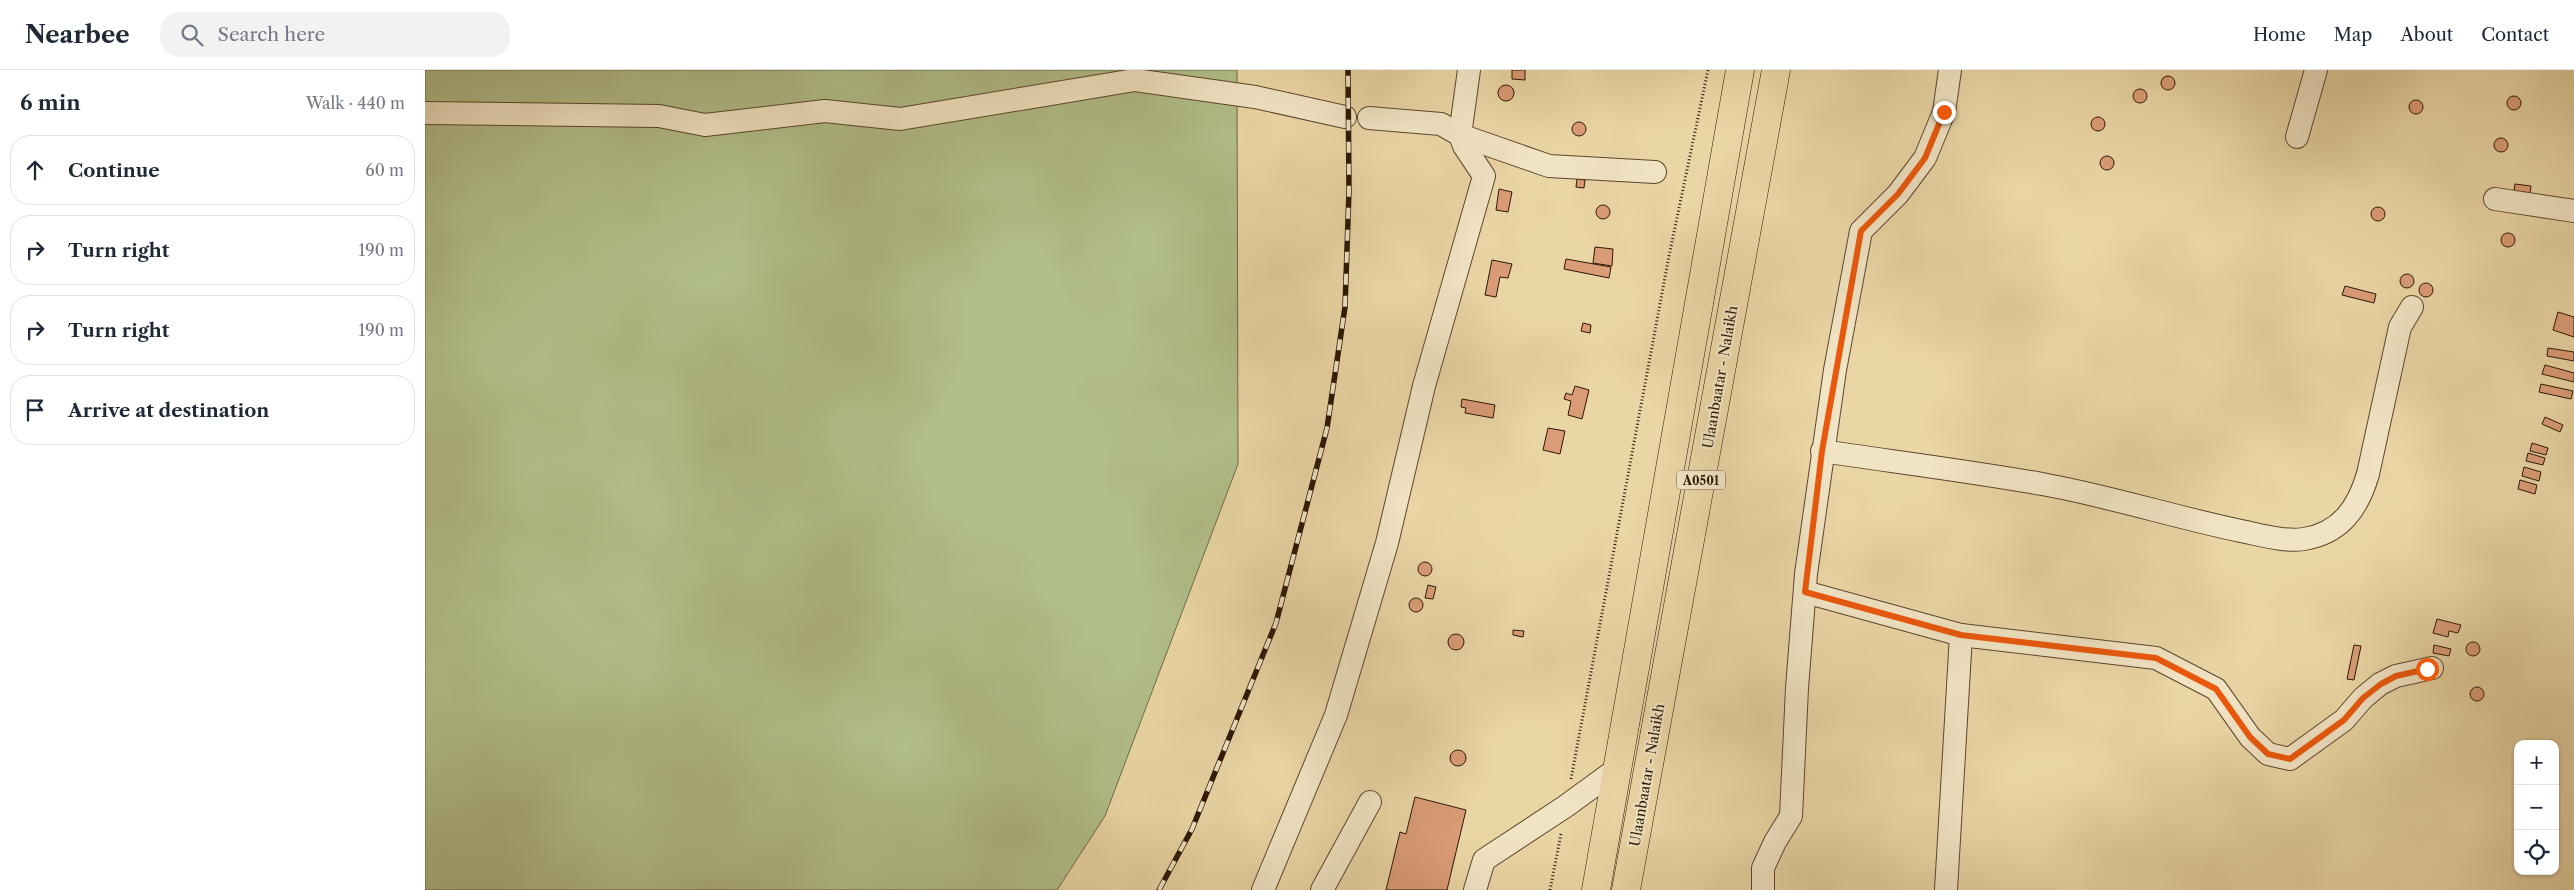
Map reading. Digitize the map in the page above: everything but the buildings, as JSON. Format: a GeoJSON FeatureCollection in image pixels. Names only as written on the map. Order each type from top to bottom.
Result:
{"type":"FeatureCollection","features":[{"type":"Feature","properties":{"kind":"highway","name":"A0501"},"geometry":{"type":"LineString","coordinates":[[1596,890],[1740,70]]}},
{"type":"Feature","properties":{"kind":"highway","name":"Ulaanbaatar - Nalaikh"},"geometry":{"type":"LineString","coordinates":[[1626,890],[1776,70]]}},
{"type":"Feature","properties":{"kind":"street"},"geometry":{"type":"LineString","coordinates":[[1263,890],[1336,715],[1387,543],[1424,386],[1483,176],[1463,146],[1460,135],[1469,70]]}},
{"type":"Feature","properties":{"kind":"street"},"geometry":{"type":"LineString","coordinates":[[1763,890],[1763,868],[1775,842],[1791,816],[1797,688],[1805,592],[1822,451],[1861,231],[1898,194],[1925,158],[1944,112],[1950,70]]}},
{"type":"Feature","properties":{"kind":"street"},"geometry":{"type":"LineString","coordinates":[[2297,137],[2315,70]]}},
{"type":"Feature","properties":{"kind":"street"},"geometry":{"type":"LineString","coordinates":[[425,113],[659,116],[705,125],[825,111],[900,119],[1135,80],[1255,97],[1345,117]]}},
{"type":"Feature","properties":{"kind":"street"},"geometry":{"type":"LineString","coordinates":[[1369,118],[1441,124],[1460,135],[1549,166],[1655,172]]}},
{"type":"Feature","properties":{"kind":"street"},"geometry":{"type":"LineString","coordinates":[[2495,199],[2574,211]]}},
{"type":"Feature","properties":{"kind":"street"},"geometry":{"type":"LineString","coordinates":[[1822,451],[2043,484],[2216,526],[2279,538],[2303,540],[2323,535],[2339,526],[2352,511],[2361,496],[2368,474],[2400,327],[2412,307]]}},
{"type":"Feature","properties":{"kind":"street"},"geometry":{"type":"LineString","coordinates":[[1805,592],[1961,635],[2156,658],[2216,689],[2250,737],[2268,754],[2290,759],[2344,720],[2363,698],[2381,684],[2403,674],[2432,668]]}},
{"type":"Feature","properties":{"kind":"street"},"geometry":{"type":"LineString","coordinates":[[1946,890],[1961,635]]}},
{"type":"Feature","properties":{"kind":"street"},"geometry":{"type":"LineString","coordinates":[[1475,890],[1484,860],[1566,806],[1617,768]]}},
{"type":"Feature","properties":{"kind":"street"},"geometry":{"type":"LineString","coordinates":[[1322,890],[1370,802]]}},
{"type":"Feature","properties":{"kind":"path"},"geometry":{"type":"LineString","coordinates":[[1550,890],[1667,266],[1709,70]]}},
{"type":"Feature","properties":{"kind":"green space"},"geometry":{"type":"Polygon","coordinates":[[[425,70],[1237,70],[1238,464],[1105,816],[1057,890],[425,890],[425,70]]]}},
{"type":"Feature","properties":{"kind":"railway"},"geometry":{"type":"LineString","coordinates":[[1159,890],[1192,829],[1276,623],[1327,428],[1345,307],[1349,191],[1348,70]]}},
{"type":"Feature","properties":{"kind":"route"},"geometry":{"type":"LineString","coordinates":[[1944,112],[1925,158],[1898,194],[1861,231],[1822,451],[1805,592],[1961,635],[2156,658],[2216,689],[2250,737],[2268,754],[2290,759],[2344,720],[2363,698],[2381,684],[2396,676],[2427,669]]}}]}
